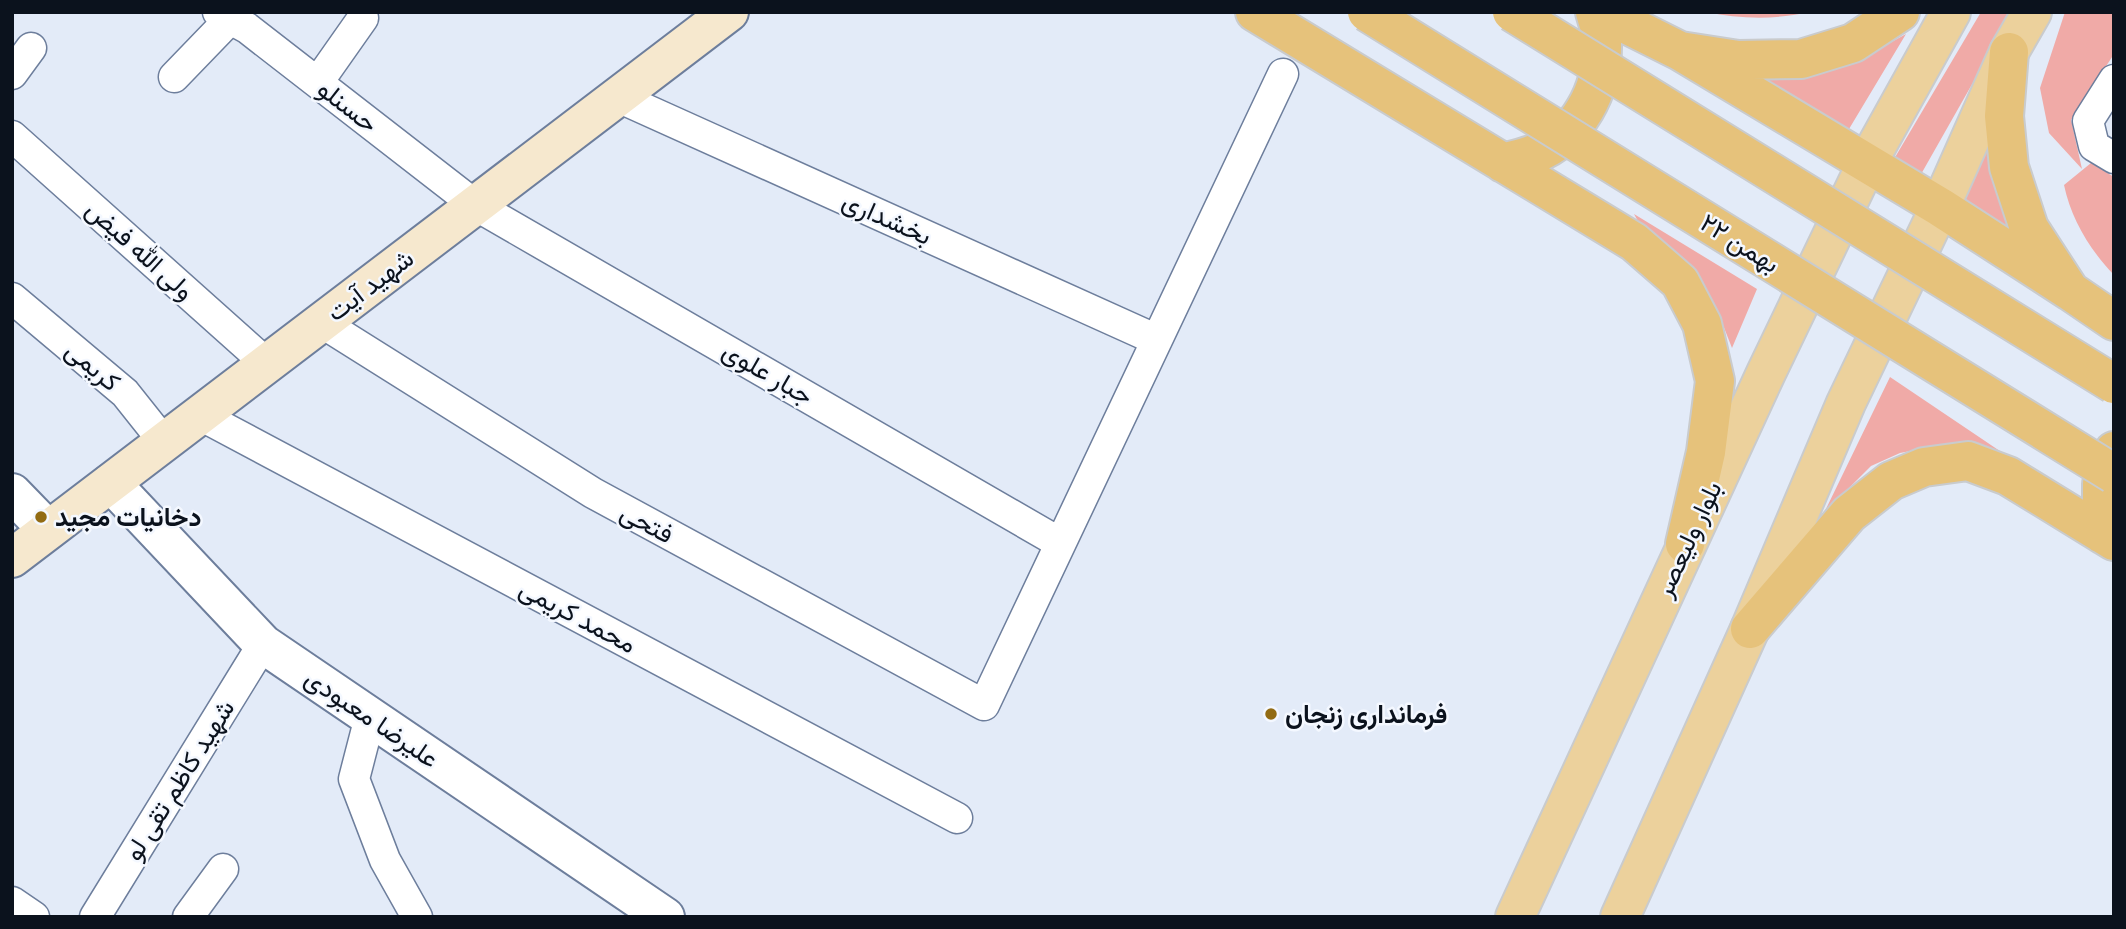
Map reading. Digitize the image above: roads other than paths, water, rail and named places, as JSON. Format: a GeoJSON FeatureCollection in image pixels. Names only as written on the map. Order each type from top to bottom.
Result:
{"type":"FeatureCollection","features":[{"type":"Feature","properties":{"kind":"highway"},"geometry":{"type":"LineString","coordinates":[[1255,12],[1634,242],[1680,282],[1702,324],[1715,381],[1706,452],[1685,544]]}},
{"type":"Feature","properties":{"kind":"highway","name":"۲۲ بهمن"},"geometry":{"type":"LineString","coordinates":[[1367,12],[2114,474]]}},
{"type":"Feature","properties":{"kind":"highway"},"geometry":{"type":"LineString","coordinates":[[1512,12],[2114,384]]}},
{"type":"Feature","properties":{"kind":"highway"},"geometry":{"type":"LineString","coordinates":[[1503,163],[1536,153],[1565,135],[1587,108],[1600,76],[1602,42],[1595,12]]}},
{"type":"Feature","properties":{"kind":"highway"},"geometry":{"type":"LineString","coordinates":[[1602,12],[1680,51],[1940,206],[2114,321]]}},
{"type":"Feature","properties":{"kind":"highway"},"geometry":{"type":"LineString","coordinates":[[1680,51],[1738,60],[1801,59],[1853,43],[1900,12]]}},
{"type":"Feature","properties":{"kind":"highway"},"geometry":{"type":"LineString","coordinates":[[2009,52],[2004,116],[2009,167],[2029,228],[2070,291]]}},
{"type":"Feature","properties":{"kind":"highway"},"geometry":{"type":"LineString","coordinates":[[2108,538],[2102,484],[2114,451]]}},
{"type":"Feature","properties":{"kind":"highway"},"geometry":{"type":"LineString","coordinates":[[1750,629],[1849,514],[1891,481],[1924,467],[1968,461],[2008,476],[2108,538]]}},
{"type":"Feature","properties":{"kind":"main road","name":"شهید آیت"},"geometry":{"type":"LineString","coordinates":[[12,558],[729,12]]}},
{"type":"Feature","properties":{"kind":"main road","name":"بلوار ولیعصر"},"geometry":{"type":"LineString","coordinates":[[1515,917],[1685,544],[1867,163],[1951,12]]}},
{"type":"Feature","properties":{"kind":"main road"},"geometry":{"type":"LineString","coordinates":[[1620,917],[1750,629],[1846,403],[1940,206],[2009,52],[2032,12]]}},
{"type":"Feature","properties":{"kind":"street"},"geometry":{"type":"LineString","coordinates":[[174,78],[224,16]]}},
{"type":"Feature","properties":{"kind":"street","name":"حسنلو"},"geometry":{"type":"LineString","coordinates":[[224,16],[247,28],[475,205]]}},
{"type":"Feature","properties":{"kind":"street"},"geometry":{"type":"LineString","coordinates":[[318,82],[363,18]]}},
{"type":"Feature","properties":{"kind":"street"},"geometry":{"type":"LineString","coordinates":[[12,74],[31,48]]}},
{"type":"Feature","properties":{"kind":"street"},"geometry":{"type":"LineString","coordinates":[[1060,543],[1283,74]]}},
{"type":"Feature","properties":{"kind":"street"},"geometry":{"type":"LineString","coordinates":[[2114,80],[2088,121],[2094,146],[2114,158]]}},
{"type":"Feature","properties":{"kind":"street","name":"بخشداری"},"geometry":{"type":"LineString","coordinates":[[618,97],[1157,340]]}},
{"type":"Feature","properties":{"kind":"street","name":"ولی الله فیض"},"geometry":{"type":"LineString","coordinates":[[14,141],[267,364]]}},
{"type":"Feature","properties":{"kind":"street","name":"جبار علوی"},"geometry":{"type":"LineString","coordinates":[[475,205],[1060,543]]}},
{"type":"Feature","properties":{"kind":"street","name":"کریمی"},"geometry":{"type":"LineString","coordinates":[[12,298],[125,393],[164,442]]}},
{"type":"Feature","properties":{"kind":"street","name":"فتحی"},"geometry":{"type":"LineString","coordinates":[[321,322],[593,493],[984,705],[1060,543]]}},
{"type":"Feature","properties":{"kind":"street","name":"محمد کریمی"},"geometry":{"type":"LineString","coordinates":[[200,415],[957,818]]}},
{"type":"Feature","properties":{"kind":"street","name":"علیرضا معبودی"},"geometry":{"type":"LineString","coordinates":[[111,483],[263,644],[665,917]]}},
{"type":"Feature","properties":{"kind":"street"},"geometry":{"type":"LineString","coordinates":[[12,494],[48,530]]}},
{"type":"Feature","properties":{"kind":"street","name":"شهید کاظم تقی لو"},"geometry":{"type":"LineString","coordinates":[[95,917],[263,644]]}},
{"type":"Feature","properties":{"kind":"street"},"geometry":{"type":"LineString","coordinates":[[370,717],[354,779],[385,860],[417,917]]}},
{"type":"Feature","properties":{"kind":"street"},"geometry":{"type":"LineString","coordinates":[[188,917],[223,869]]}},
{"type":"Feature","properties":{"kind":"street"},"geometry":{"type":"LineString","coordinates":[[12,902],[34,917]]}},
{"type":"Feature","properties":{"kind":"place","name":"دخانیات مجید"},"geometry":{"type":"Point","coordinates":[41,517]}},
{"type":"Feature","properties":{"kind":"place","name":"فرمانداری زنجان"},"geometry":{"type":"Point","coordinates":[1271,714]}}]}
